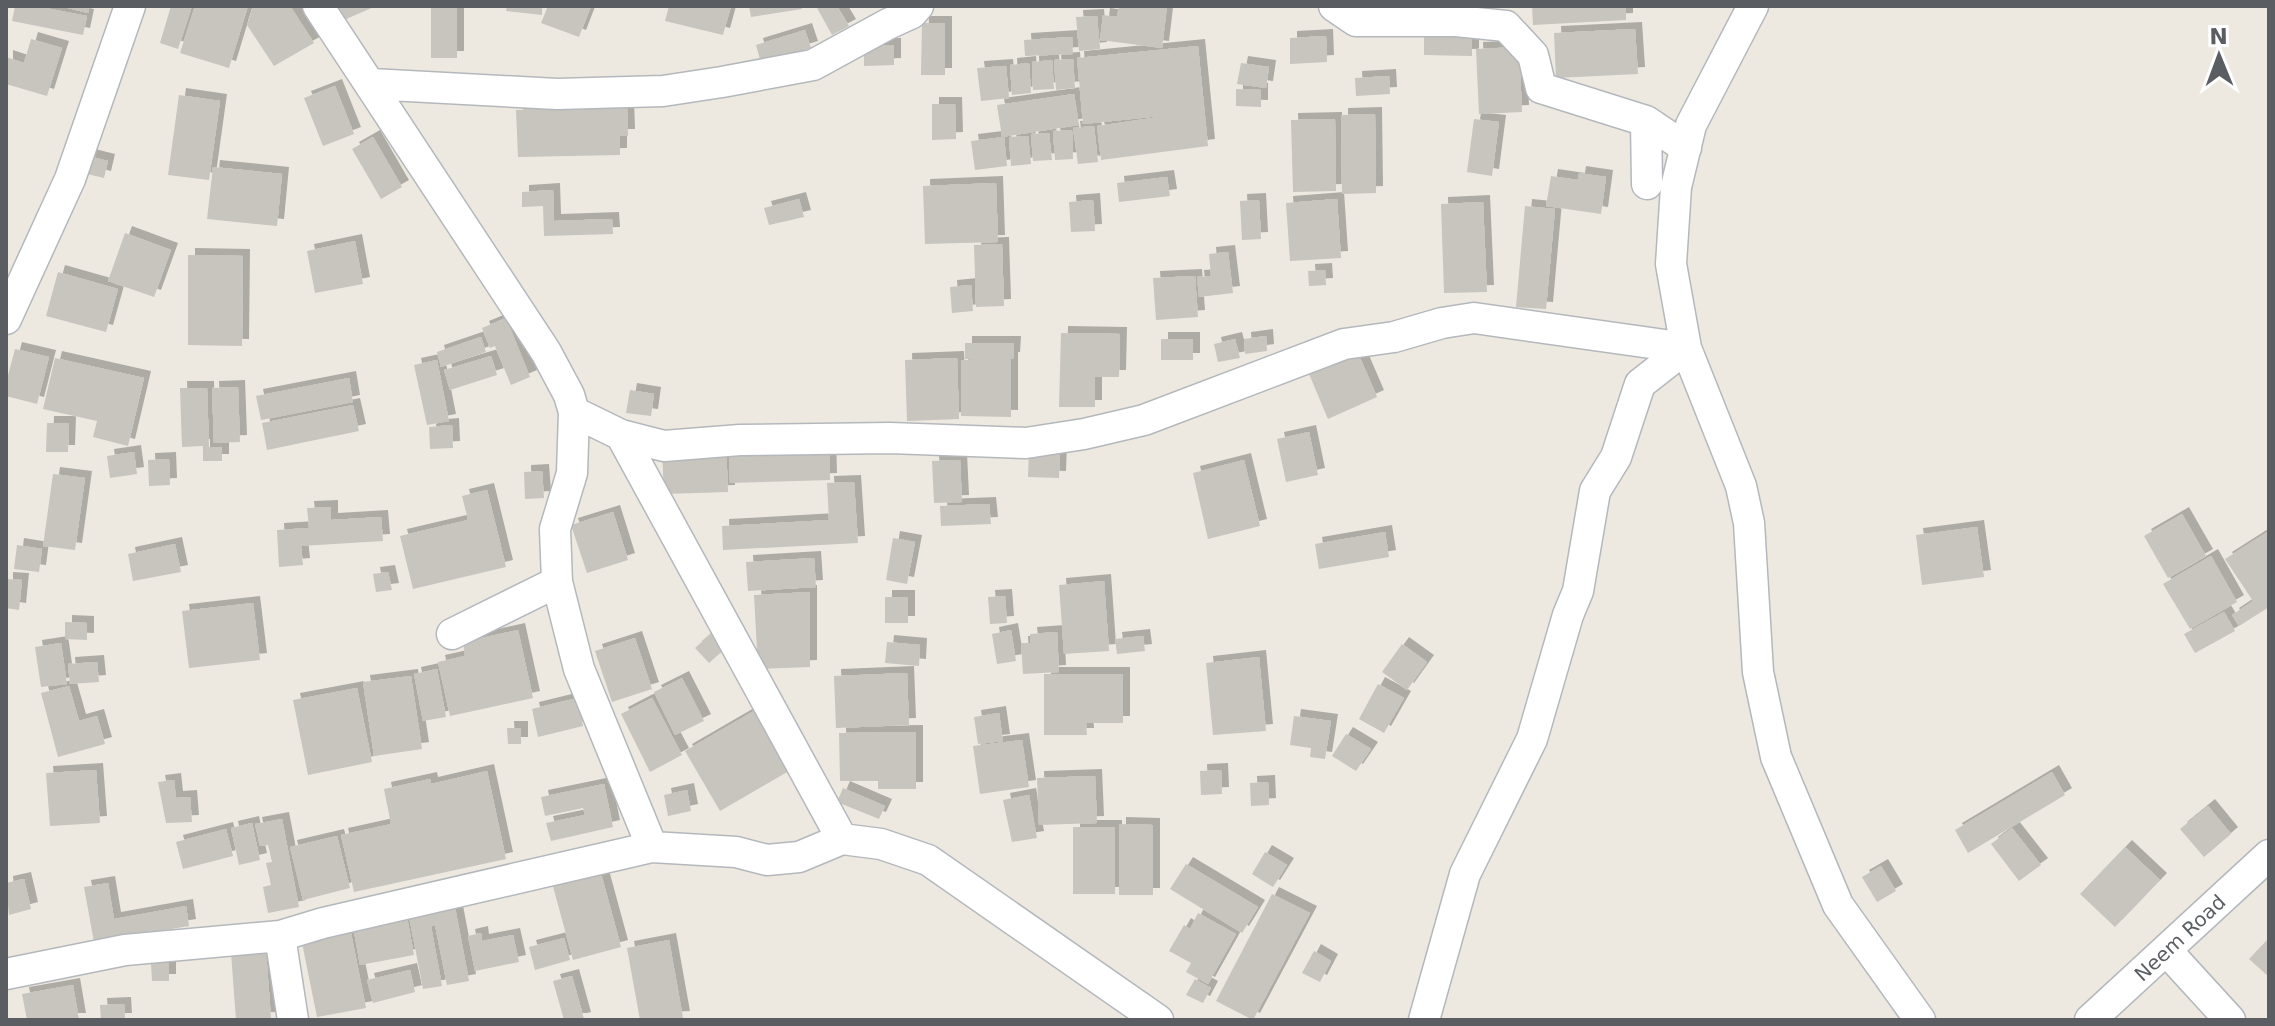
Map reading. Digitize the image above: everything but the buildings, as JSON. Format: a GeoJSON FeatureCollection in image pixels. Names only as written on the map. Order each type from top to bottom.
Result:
{"type":"FeatureCollection","features":[{"type":"Feature","properties":{"kind":"street"},"geometry":{"type":"LineString","coordinates":[[6,319],[70,179],[130,6]]}},
{"type":"Feature","properties":{"kind":"street"},"geometry":{"type":"LineString","coordinates":[[318,6],[546,352],[569,395],[574,412],[572,473],[555,529],[557,582],[579,669],[652,847]]}},
{"type":"Feature","properties":{"kind":"street"},"geometry":{"type":"LineString","coordinates":[[371,84],[557,94],[663,91],[813,65],[912,13],[918,6]]}},
{"type":"Feature","properties":{"kind":"street"},"geometry":{"type":"LineString","coordinates":[[1334,6],[1356,21],[1456,21],[1505,16],[1533,55],[1541,88],[1646,121],[1686,148]]}},
{"type":"Feature","properties":{"kind":"street"},"geometry":{"type":"LineString","coordinates":[[1753,6],[1691,125],[1676,187],[1671,264],[1686,348],[1741,486],[1749,523],[1758,672],[1776,757],[1838,905],[1920,1020]]}},
{"type":"Feature","properties":{"kind":"street"},"geometry":{"type":"LineString","coordinates":[[1646,121],[1647,184]]}},
{"type":"Feature","properties":{"kind":"street"},"geometry":{"type":"LineString","coordinates":[[574,412],[621,435],[664,446],[740,440],[890,438],[1026,443],[1144,420],[1344,344],[1394,337],[1442,323],[1474,318],[1686,348]]}},
{"type":"Feature","properties":{"kind":"street"},"geometry":{"type":"LineString","coordinates":[[1424,1020],[1465,874],[1532,739],[1568,615],[1578,591],[1595,491],[1616,457],[1640,384],[1686,348]]}},
{"type":"Feature","properties":{"kind":"street"},"geometry":{"type":"LineString","coordinates":[[621,435],[842,839]]}},
{"type":"Feature","properties":{"kind":"street"},"geometry":{"type":"LineString","coordinates":[[452,634],[557,582]]}},
{"type":"Feature","properties":{"kind":"street"},"geometry":{"type":"LineString","coordinates":[[6,974],[125,950],[280,936],[323,923],[652,847],[736,852],[767,860],[799,857],[842,839],[881,844],[928,860],[1158,1020]]}},
{"type":"Feature","properties":{"kind":"street","name":"Neem Road"},"geometry":{"type":"LineString","coordinates":[[2090,1020],[2269,855]]}},
{"type":"Feature","properties":{"kind":"street"},"geometry":{"type":"LineString","coordinates":[[280,936],[293,1020]]}},
{"type":"Feature","properties":{"kind":"street"},"geometry":{"type":"LineString","coordinates":[[2166,950],[2230,1020]]}}]}
